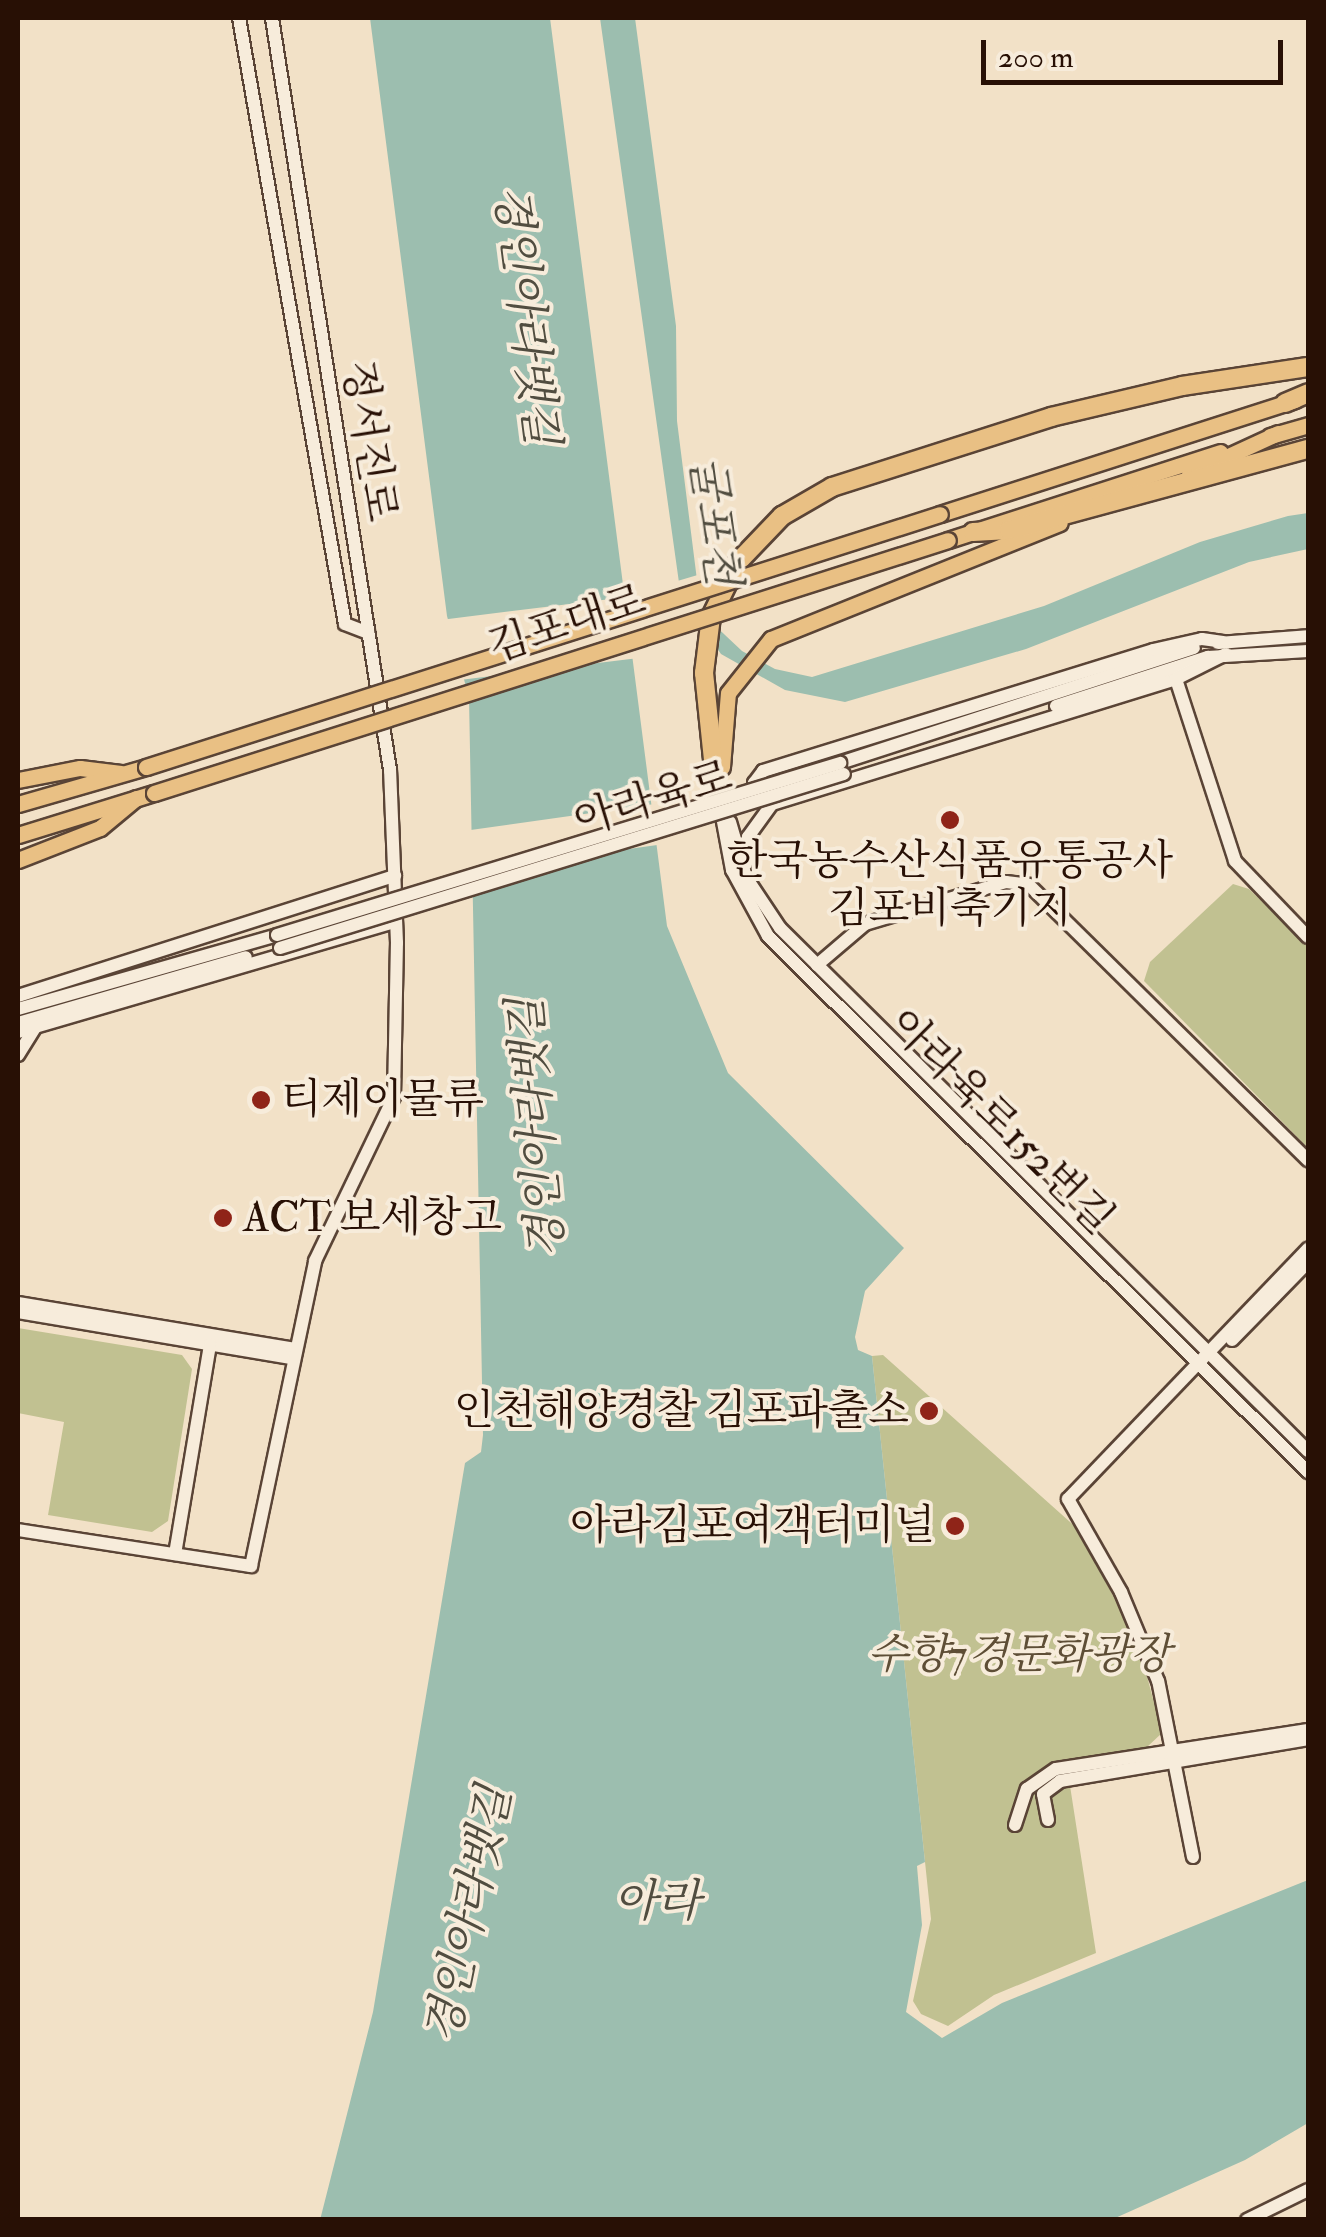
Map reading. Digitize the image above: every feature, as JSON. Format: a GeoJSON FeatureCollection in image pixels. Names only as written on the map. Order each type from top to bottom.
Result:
{"type":"FeatureCollection","features":[{"type":"Feature","properties":{"kind":"highway"},"geometry":{"type":"LineString","coordinates":[[719,778],[704,658],[712,618],[728,578],[768,528],[832,487],[1067,413],[1308,366]]}},
{"type":"Feature","properties":{"kind":"highway"},"geometry":{"type":"LineString","coordinates":[[1286,403],[1308,395]]}},
{"type":"Feature","properties":{"kind":"highway"},"geometry":{"type":"LineString","coordinates":[[972,532],[1009,530],[1308,448]]}},
{"type":"Feature","properties":{"kind":"main road","name":"김포대로"},"geometry":{"type":"LineString","coordinates":[[18,804],[125,774],[1286,403]]}},
{"type":"Feature","properties":{"kind":"main road","name":"김포대로"},"geometry":{"type":"LineString","coordinates":[[18,835],[1308,425]]}},
{"type":"Feature","properties":{"kind":"main road"},"geometry":{"type":"LineString","coordinates":[[719,778],[722,718],[734,679],[770,639],[1278,434]]}},
{"type":"Feature","properties":{"kind":"main road"},"geometry":{"type":"LineString","coordinates":[[18,780],[80,768],[125,774]]}},
{"type":"Feature","properties":{"kind":"main road"},"geometry":{"type":"LineString","coordinates":[[18,860],[121,817],[136,798]]}},
{"type":"Feature","properties":{"kind":"street"},"geometry":{"type":"LineString","coordinates":[[239,18],[346,624],[368,632]]}},
{"type":"Feature","properties":{"kind":"street","name":"정서진로"},"geometry":{"type":"LineString","coordinates":[[175,1554],[251,1566],[293,1351],[320,1247],[394,1097],[395,876],[390,770],[272,18]]}},
{"type":"Feature","properties":{"kind":"street","name":"아라육로"},"geometry":{"type":"LineString","coordinates":[[18,1023],[1224,648],[1308,636]]}},
{"type":"Feature","properties":{"kind":"street"},"geometry":{"type":"LineString","coordinates":[[782,802],[759,798],[756,776],[1152,650],[1202,639],[1224,648]]}},
{"type":"Feature","properties":{"kind":"street"},"geometry":{"type":"LineString","coordinates":[[746,877],[752,827],[764,810],[1176,679],[1224,648]]}},
{"type":"Feature","properties":{"kind":"street","name":"아라육로"},"geometry":{"type":"LineString","coordinates":[[1224,648],[1308,651]]}},
{"type":"Feature","properties":{"kind":"street"},"geometry":{"type":"LineString","coordinates":[[1176,679],[1234,862],[1308,937]]}},
{"type":"Feature","properties":{"kind":"street","name":"아라육로152번길"},"geometry":{"type":"LineString","coordinates":[[719,778],[746,877],[772,919],[1308,1451]]}},
{"type":"Feature","properties":{"kind":"street","name":"아라육로152번길"},"geometry":{"type":"LineString","coordinates":[[719,778],[732,870],[761,927],[1308,1472]]}},
{"type":"Feature","properties":{"kind":"street"},"geometry":{"type":"LineString","coordinates":[[18,996],[355,892],[395,876]]}},
{"type":"Feature","properties":{"kind":"street"},"geometry":{"type":"LineString","coordinates":[[817,966],[865,924],[1006,882],[1030,885],[1308,1160]]}},
{"type":"Feature","properties":{"kind":"street"},"geometry":{"type":"LineString","coordinates":[[355,892],[364,902],[367,928]]}},
{"type":"Feature","properties":{"kind":"street"},"geometry":{"type":"LineString","coordinates":[[18,1032],[395,922]]}},
{"type":"Feature","properties":{"kind":"street","name":"아라육로"},"geometry":{"type":"LineString","coordinates":[[18,1008],[278,941]]}},
{"type":"Feature","properties":{"kind":"street"},"geometry":{"type":"LineString","coordinates":[[18,1055],[36,1027]]}},
{"type":"Feature","properties":{"kind":"street"},"geometry":{"type":"LineString","coordinates":[[1211,1355],[1308,1249]]}},
{"type":"Feature","properties":{"kind":"street"},"geometry":{"type":"LineString","coordinates":[[1192,1857],[1176,1755],[1139,1630],[1068,1499],[1308,1262]]}},
{"type":"Feature","properties":{"kind":"street"},"geometry":{"type":"LineString","coordinates":[[18,1302],[293,1351]]}},
{"type":"Feature","properties":{"kind":"street"},"geometry":{"type":"LineString","coordinates":[[18,1312],[210,1344],[293,1351]]}},
{"type":"Feature","properties":{"kind":"street"},"geometry":{"type":"LineString","coordinates":[[18,1530],[175,1554],[210,1344]]}},
{"type":"Feature","properties":{"kind":"street"},"geometry":{"type":"LineString","coordinates":[[1016,1825],[1022,1796],[1058,1775],[1308,1730]]}},
{"type":"Feature","properties":{"kind":"street"},"geometry":{"type":"LineString","coordinates":[[1176,1755],[1308,1740]]}},
{"type":"Feature","properties":{"kind":"street"},"geometry":{"type":"LineString","coordinates":[[1022,1796],[1033,1802],[1058,1775]]}},
{"type":"Feature","properties":{"kind":"street"},"geometry":{"type":"LineString","coordinates":[[1043,1794],[1048,1820]]}},
{"type":"Feature","properties":{"kind":"street"},"geometry":{"type":"LineString","coordinates":[[1247,2220],[1308,2190]]}},
{"type":"Feature","properties":{"kind":"green space"},"geometry":{"type":"Polygon","coordinates":[[[1233,884],[1249,889],[1308,947],[1308,1148],[1144,981],[1150,962],[1233,884]]]}},
{"type":"Feature","properties":{"kind":"green space"},"geometry":{"type":"Polygon","coordinates":[[[18,1328],[182,1355],[192,1369],[168,1521],[152,1532],[48,1515],[64,1422],[18,1413],[18,1328]]]}},
{"type":"Feature","properties":{"kind":"green space","name":"수향7경문화광장"},"geometry":{"type":"Polygon","coordinates":[[[883,1355],[1079,1530],[1139,1646],[1162,1733],[1147,1747],[1066,1760],[1096,1953],[994,1995],[948,2026],[921,2014],[913,2001],[931,1919],[872,1356],[883,1355]]]}},
{"type":"Feature","properties":{"kind":"water","name":"아라"},"geometry":{"type":"Polygon","coordinates":[[[370,18],[550,18],[667,926],[728,1073],[904,1248],[865,1291],[855,1337],[858,1350],[872,1356],[925,1862],[917,1866],[922,1925],[906,2012],[942,2038],[1002,2003],[1308,1880],[1308,2123],[1245,2160],[1113,2219],[320,2220],[373,2012],[465,1463],[481,1452],[483,1435],[469,698],[447,616],[370,18]]]}},
{"type":"Feature","properties":{"kind":"water"},"geometry":{"type":"Polygon","coordinates":[[[600,18],[635,18],[676,326],[677,421],[699,596],[708,619],[742,651],[775,669],[812,677],[1044,606],[1200,542],[1288,516],[1308,513],[1308,549],[1249,562],[1026,649],[845,702],[785,690],[721,654],[681,597],[600,18]]]}},
{"type":"Feature","properties":{"kind":"pier"},"geometry":{"type":"Polygon","coordinates":[[[701,574],[710,611],[725,630],[697,639],[685,625],[674,582],[701,574]]]}},
{"type":"Feature","properties":{"kind":"pier"},"geometry":{"type":"Polygon","coordinates":[[[627,597],[635,659],[452,681],[444,619],[627,597]]]}},
{"type":"Feature","properties":{"kind":"pier"},"geometry":{"type":"Polygon","coordinates":[[[655,804],[661,845],[466,872],[460,831],[655,804]]]}},
{"type":"Feature","properties":{"kind":"place","name":"한국농수산식품유통공사 김포비축기지"},"geometry":{"type":"Point","coordinates":[950,820]}},
{"type":"Feature","properties":{"kind":"place","name":"티제이물류"},"geometry":{"type":"Point","coordinates":[261,1100]}},
{"type":"Feature","properties":{"kind":"place","name":"ACT 보세창고"},"geometry":{"type":"Point","coordinates":[223,1218]}},
{"type":"Feature","properties":{"kind":"place","name":"인천해양경찰 김포파출소"},"geometry":{"type":"Point","coordinates":[929,1411]}},
{"type":"Feature","properties":{"kind":"place","name":"아라김포여객터미널"},"geometry":{"type":"Point","coordinates":[955,1526]}},
{"type":"Feature","properties":{"kind":"water label","name":"경인아라뱃길"},"geometry":{"type":"Point","coordinates":[525,315]}},
{"type":"Feature","properties":{"kind":"water label","name":"굴포천"},"geometry":{"type":"Point","coordinates":[713,521]}},
{"type":"Feature","properties":{"kind":"water label","name":"경인아라뱃길"},"geometry":{"type":"Point","coordinates":[538,1128]}},
{"type":"Feature","properties":{"kind":"water label","name":"경인아라뱃길"},"geometry":{"type":"Point","coordinates":[470,1915]}}]}
